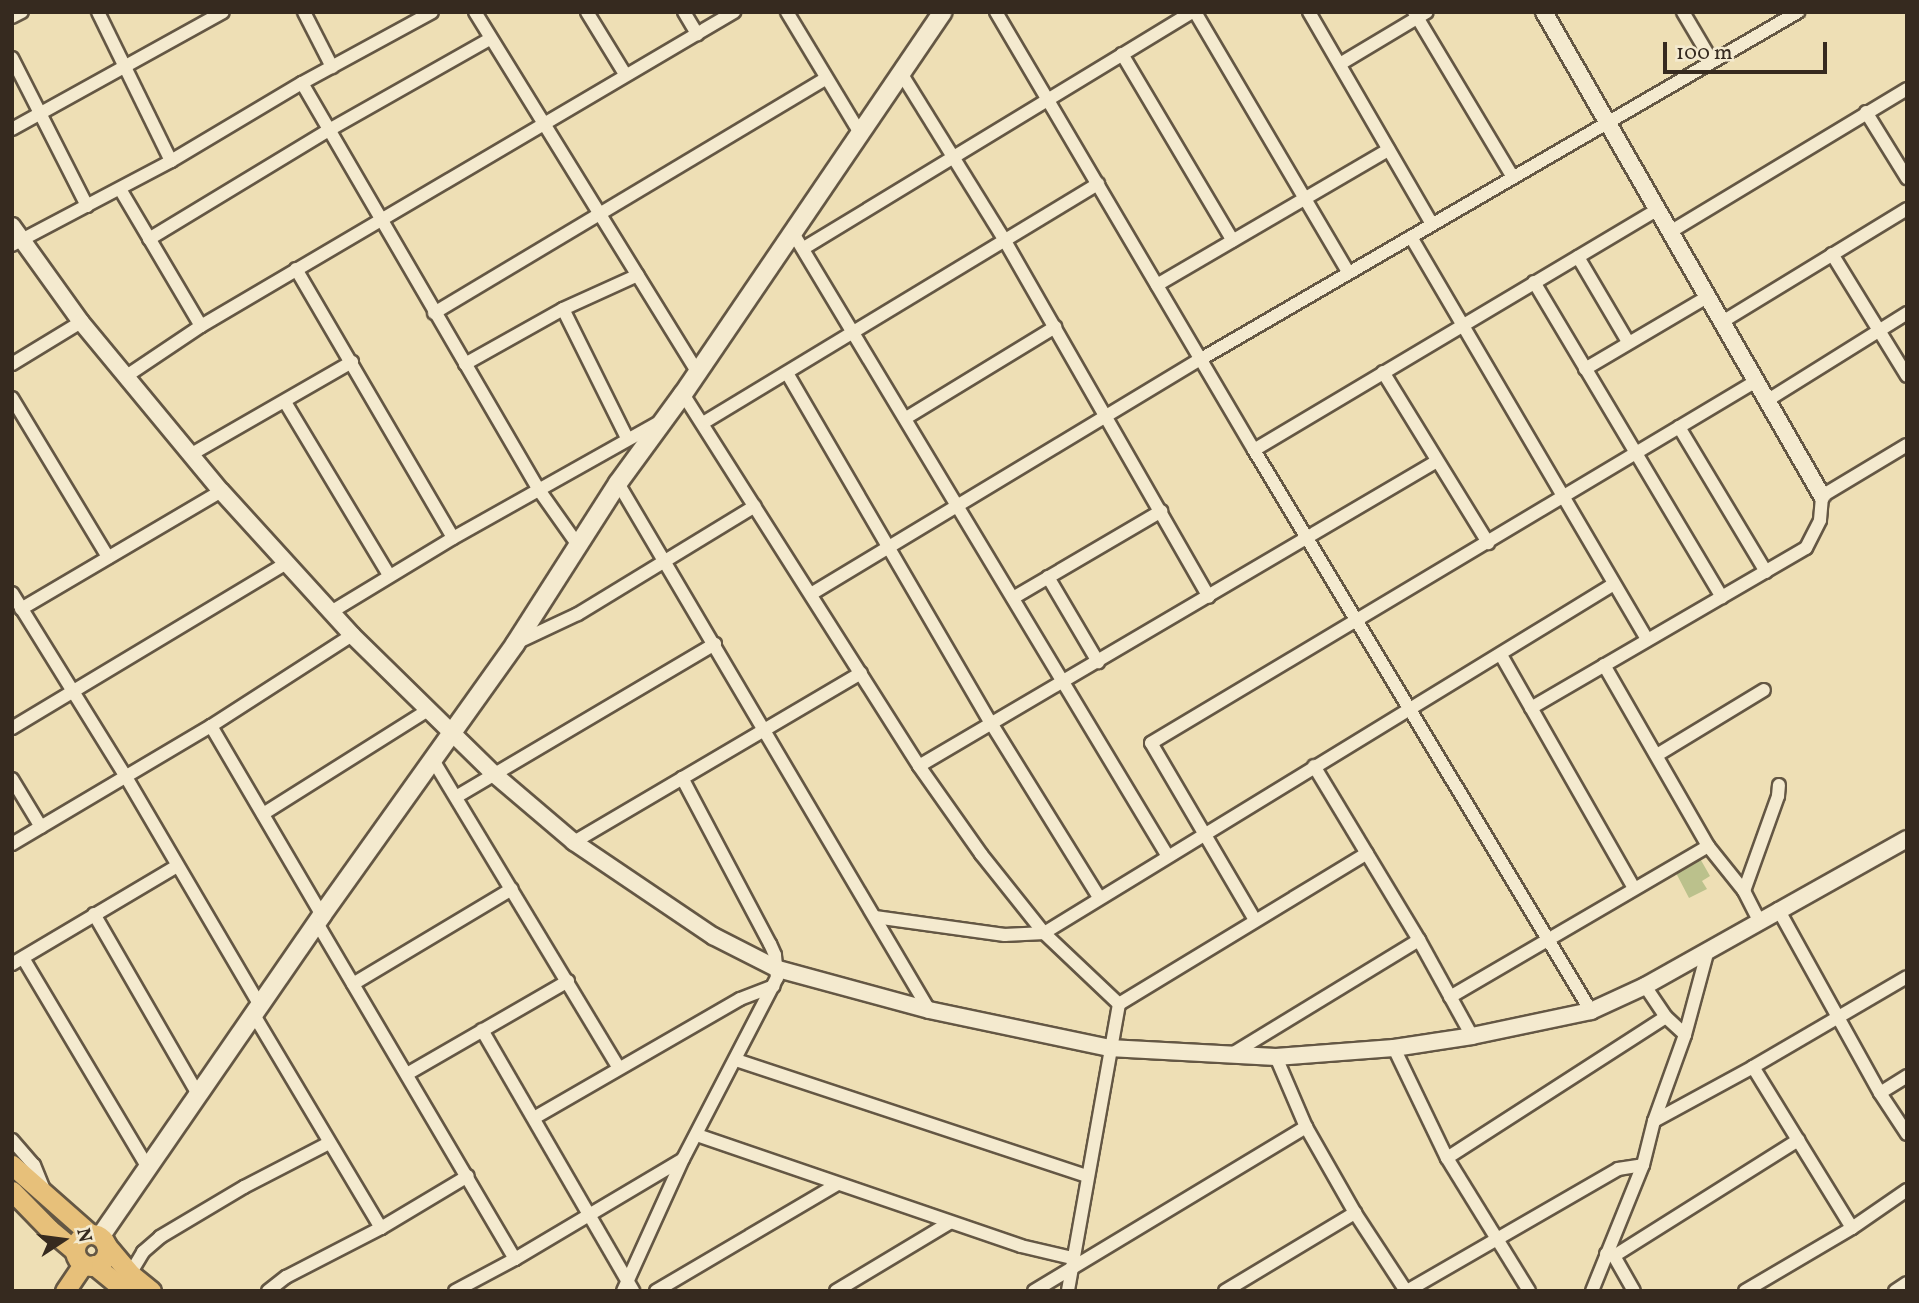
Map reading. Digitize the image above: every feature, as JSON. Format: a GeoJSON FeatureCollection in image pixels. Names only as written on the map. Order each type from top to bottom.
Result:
{"type":"FeatureCollection","features":[{"type":"Feature","properties":{"kind":"main road"},"geometry":{"type":"LineString","coordinates":[[99,1239],[319,919],[515,644],[618,483],[683,394],[943,12]]}},
{"type":"Feature","properties":{"kind":"main road"},"geometry":{"type":"LineString","coordinates":[[12,1165],[99,1239],[128,1282]]}},
{"type":"Feature","properties":{"kind":"main road"},"geometry":{"type":"LineString","coordinates":[[12,1191],[84,1260],[151,1291]]}},
{"type":"Feature","properties":{"kind":"main road"},"geometry":{"type":"LineString","coordinates":[[67,1290],[84,1260],[79,1239],[99,1239]]}},
{"type":"Feature","properties":{"kind":"main road"},"geometry":{"type":"LineString","coordinates":[[84,1260],[106,1256],[99,1239]]}},
{"type":"Feature","properties":{"kind":"street"},"geometry":{"type":"LineString","coordinates":[[12,17],[22,12]]}},
{"type":"Feature","properties":{"kind":"street"},"geometry":{"type":"LineString","coordinates":[[98,12],[171,161]]}},
{"type":"Feature","properties":{"kind":"street"},"geometry":{"type":"LineString","coordinates":[[12,129],[223,12]]}},
{"type":"Feature","properties":{"kind":"street"},"geometry":{"type":"LineString","coordinates":[[304,12],[332,67]]}},
{"type":"Feature","properties":{"kind":"street"},"geometry":{"type":"LineString","coordinates":[[475,12],[697,372]]}},
{"type":"Feature","properties":{"kind":"street"},"geometry":{"type":"LineString","coordinates":[[587,12],[625,74]]}},
{"type":"Feature","properties":{"kind":"street"},"geometry":{"type":"LineString","coordinates":[[684,12],[697,34]]}},
{"type":"Feature","properties":{"kind":"street"},"geometry":{"type":"LineString","coordinates":[[125,377],[201,326],[296,269],[734,12]]}},
{"type":"Feature","properties":{"kind":"street"},"geometry":{"type":"LineString","coordinates":[[787,12],[860,133]]}},
{"type":"Feature","properties":{"kind":"street"},"geometry":{"type":"LineString","coordinates":[[804,248],[1046,98],[1193,12],[1348,272]]}},
{"type":"Feature","properties":{"kind":"street"},"geometry":{"type":"LineString","coordinates":[[1309,12],[1432,224]]}},
{"type":"Feature","properties":{"kind":"street"},"geometry":{"type":"LineString","coordinates":[[1531,708],[1766,572],[1811,542],[1824,509],[1822,496],[1768,400],[1544,12]]}},
{"type":"Feature","properties":{"kind":"street"},"geometry":{"type":"LineString","coordinates":[[1683,12],[1712,61]]}},
{"type":"Feature","properties":{"kind":"street"},"geometry":{"type":"LineString","coordinates":[[811,594],[1200,359],[1796,13]]}},
{"type":"Feature","properties":{"kind":"street"},"geometry":{"type":"LineString","coordinates":[[425,14],[120,189],[15,237],[190,455],[352,635],[494,774],[574,842],[713,936],[778,969],[929,1010],[1109,1048],[1276,1057],[1394,1048],[1472,1036],[1591,1011],[1645,986],[1907,839]]}},
{"type":"Feature","properties":{"kind":"street"},"geometry":{"type":"LineString","coordinates":[[1000,14],[1046,98],[1200,359],[1591,1011]]}},
{"type":"Feature","properties":{"kind":"street"},"geometry":{"type":"LineString","coordinates":[[1340,64],[1420,14],[1512,176]]}},
{"type":"Feature","properties":{"kind":"street"},"geometry":{"type":"LineString","coordinates":[[149,239],[329,130],[490,39]]}},
{"type":"Feature","properties":{"kind":"street"},"geometry":{"type":"LineString","coordinates":[[1122,54],[1233,241]]}},
{"type":"Feature","properties":{"kind":"street"},"geometry":{"type":"LineString","coordinates":[[12,58],[87,206]]}},
{"type":"Feature","properties":{"kind":"street"},"geometry":{"type":"LineString","coordinates":[[901,73],[1005,241],[1209,597]]}},
{"type":"Feature","properties":{"kind":"street"},"geometry":{"type":"LineString","coordinates":[[434,313],[826,78]]}},
{"type":"Feature","properties":{"kind":"street"},"geometry":{"type":"LineString","coordinates":[[302,83],[539,490],[578,545]]}},
{"type":"Feature","properties":{"kind":"street"},"geometry":{"type":"LineString","coordinates":[[1670,232],[1907,89]]}},
{"type":"Feature","properties":{"kind":"street"},"geometry":{"type":"LineString","coordinates":[[1866,112],[1907,178]]}},
{"type":"Feature","properties":{"kind":"street"},"geometry":{"type":"LineString","coordinates":[[1157,285],[1388,150]]}},
{"type":"Feature","properties":{"kind":"street"},"geometry":{"type":"LineString","coordinates":[[703,423],[1098,184]]}},
{"type":"Feature","properties":{"kind":"street"},"geometry":{"type":"LineString","coordinates":[[120,189],[201,326]]}},
{"type":"Feature","properties":{"kind":"street"},"geometry":{"type":"LineString","coordinates":[[1722,322],[1907,209]]}},
{"type":"Feature","properties":{"kind":"street"},"geometry":{"type":"LineString","coordinates":[[1254,450],[1657,210]]}},
{"type":"Feature","properties":{"kind":"street"},"geometry":{"type":"LineString","coordinates":[[793,233],[855,331],[1167,855]]}},
{"type":"Feature","properties":{"kind":"street"},"geometry":{"type":"LineString","coordinates":[[1410,237],[1647,640]]}},
{"type":"Feature","properties":{"kind":"street"},"geometry":{"type":"LineString","coordinates":[[1832,254],[1907,376]]}},
{"type":"Feature","properties":{"kind":"street"},"geometry":{"type":"LineString","coordinates":[[1578,257],[1628,342]]}},
{"type":"Feature","properties":{"kind":"street"},"geometry":{"type":"LineString","coordinates":[[296,269],[453,538]]}},
{"type":"Feature","properties":{"kind":"street"},"geometry":{"type":"LineString","coordinates":[[465,364],[564,309],[638,275]]}},
{"type":"Feature","properties":{"kind":"street"},"geometry":{"type":"LineString","coordinates":[[1534,282],[1722,597]]}},
{"type":"Feature","properties":{"kind":"street"},"geometry":{"type":"LineString","coordinates":[[1585,369],[1707,297]]}},
{"type":"Feature","properties":{"kind":"street"},"geometry":{"type":"LineString","coordinates":[[564,309],[627,438]]}},
{"type":"Feature","properties":{"kind":"street"},"geometry":{"type":"LineString","coordinates":[[1768,400],[1907,313]]}},
{"type":"Feature","properties":{"kind":"street"},"geometry":{"type":"LineString","coordinates":[[12,364],[81,322]]}},
{"type":"Feature","properties":{"kind":"street"},"geometry":{"type":"LineString","coordinates":[[906,418],[1055,327]]}},
{"type":"Feature","properties":{"kind":"street"},"geometry":{"type":"LineString","coordinates":[[190,455],[352,362]]}},
{"type":"Feature","properties":{"kind":"street"},"geometry":{"type":"LineString","coordinates":[[1384,372],[1488,543]]}},
{"type":"Feature","properties":{"kind":"street"},"geometry":{"type":"LineString","coordinates":[[786,373],[991,723],[1099,897]]}},
{"type":"Feature","properties":{"kind":"street"},"geometry":{"type":"LineString","coordinates":[[1255,920],[1202,834],[1151,743],[1756,381]]}},
{"type":"Feature","properties":{"kind":"street"},"geometry":{"type":"LineString","coordinates":[[683,394],[919,766],[981,854],[1044,933],[1119,1004]]}},
{"type":"Feature","properties":{"kind":"street"},"geometry":{"type":"LineString","coordinates":[[12,398],[108,557]]}},
{"type":"Feature","properties":{"kind":"street"},"geometry":{"type":"LineString","coordinates":[[285,402],[389,575]]}},
{"type":"Feature","properties":{"kind":"street"},"geometry":{"type":"LineString","coordinates":[[331,612],[453,538],[627,438],[664,420]]}},
{"type":"Feature","properties":{"kind":"street"},"geometry":{"type":"LineString","coordinates":[[1679,427],[1766,572]]}},
{"type":"Feature","properties":{"kind":"street"},"geometry":{"type":"LineString","coordinates":[[1822,496],[1907,445]]}},
{"type":"Feature","properties":{"kind":"street"},"geometry":{"type":"LineString","coordinates":[[919,766],[1437,461]]}},
{"type":"Feature","properties":{"kind":"street"},"geometry":{"type":"LineString","coordinates":[[618,483],[666,560],[929,1010]]}},
{"type":"Feature","properties":{"kind":"street"},"geometry":{"type":"LineString","coordinates":[[21,609],[221,491]]}},
{"type":"Feature","properties":{"kind":"street"},"geometry":{"type":"LineString","coordinates":[[515,644],[578,614],[755,506]]}},
{"type":"Feature","properties":{"kind":"street"},"geometry":{"type":"LineString","coordinates":[[1013,598],[1161,511]]}},
{"type":"Feature","properties":{"kind":"street"},"geometry":{"type":"LineString","coordinates":[[12,728],[287,563]]}},
{"type":"Feature","properties":{"kind":"street"},"geometry":{"type":"LineString","coordinates":[[1048,578],[1098,662]]}},
{"type":"Feature","properties":{"kind":"street"},"geometry":{"type":"LineString","coordinates":[[875,917],[1005,934],[1044,933],[1167,855],[1501,655],[1614,584]]}},
{"type":"Feature","properties":{"kind":"street"},"geometry":{"type":"LineString","coordinates":[[12,593],[126,778],[329,1143],[382,1228]]}},
{"type":"Feature","properties":{"kind":"street"},"geometry":{"type":"LineString","coordinates":[[12,844],[211,726],[352,635]]}},
{"type":"Feature","properties":{"kind":"street"},"geometry":{"type":"LineString","coordinates":[[456,797],[715,644]]}},
{"type":"Feature","properties":{"kind":"street"},"geometry":{"type":"LineString","coordinates":[[1501,655],[1634,888]]}},
{"type":"Feature","properties":{"kind":"street"},"geometry":{"type":"LineString","coordinates":[[1604,665],[1709,846],[1744,891],[1759,921]]}},
{"type":"Feature","properties":{"kind":"street"},"geometry":{"type":"LineString","coordinates":[[574,842],[861,673]]}},
{"type":"Feature","properties":{"kind":"street"},"geometry":{"type":"LineString","coordinates":[[1657,755],[1764,690]]}},
{"type":"Feature","properties":{"kind":"street"},"geometry":{"type":"LineString","coordinates":[[263,814],[430,709]]}},
{"type":"Feature","properties":{"kind":"street"},"geometry":{"type":"LineString","coordinates":[[211,726],[263,814],[353,984],[515,1259]]}},
{"type":"Feature","properties":{"kind":"street"},"geometry":{"type":"LineString","coordinates":[[433,760],[618,1068]]}},
{"type":"Feature","properties":{"kind":"street"},"geometry":{"type":"LineString","coordinates":[[1314,766],[1419,940],[1472,1036]]}},
{"type":"Feature","properties":{"kind":"street"},"geometry":{"type":"LineString","coordinates":[[628,1287],[683,1159],[774,986],[778,969],[771,944],[682,778]]}},
{"type":"Feature","properties":{"kind":"street"},"geometry":{"type":"LineString","coordinates":[[12,779],[41,827]]}},
{"type":"Feature","properties":{"kind":"street"},"geometry":{"type":"LineString","coordinates":[[1744,891],[1778,796],[1779,785]]}},
{"type":"Feature","properties":{"kind":"street"},"geometry":{"type":"LineString","coordinates":[[1450,997],[1709,846]]}},
{"type":"Feature","properties":{"kind":"street"},"geometry":{"type":"LineString","coordinates":[[1068,1291],[1086,1176],[1119,1004],[1367,853]]}},
{"type":"Feature","properties":{"kind":"street"},"geometry":{"type":"LineString","coordinates":[[149,1169],[17,961],[177,866]]}},
{"type":"Feature","properties":{"kind":"street"},"geometry":{"type":"LineString","coordinates":[[353,984],[512,889]]}},
{"type":"Feature","properties":{"kind":"street"},"geometry":{"type":"LineString","coordinates":[[1778,909],[1880,1093],[1907,1134]]}},
{"type":"Feature","properties":{"kind":"street"},"geometry":{"type":"LineString","coordinates":[[94,914],[198,1094]]}},
{"type":"Feature","properties":{"kind":"street"},"geometry":{"type":"LineString","coordinates":[[1232,1054],[1419,940]]}},
{"type":"Feature","properties":{"kind":"street"},"geometry":{"type":"LineString","coordinates":[[1592,1291],[1610,1255],[1643,1165],[1654,1121],[1685,1035],[1708,950]]}},
{"type":"Feature","properties":{"kind":"street"},"geometry":{"type":"LineString","coordinates":[[1654,1121],[1907,977]]}},
{"type":"Feature","properties":{"kind":"street"},"geometry":{"type":"LineString","coordinates":[[407,1074],[568,981]]}},
{"type":"Feature","properties":{"kind":"street"},"geometry":{"type":"LineString","coordinates":[[534,1118],[740,999],[774,986]]}},
{"type":"Feature","properties":{"kind":"street"},"geometry":{"type":"LineString","coordinates":[[1645,986],[1666,1017],[1685,1035]]}},
{"type":"Feature","properties":{"kind":"street"},"geometry":{"type":"LineString","coordinates":[[1447,1158],[1666,1017]]}},
{"type":"Feature","properties":{"kind":"street"},"geometry":{"type":"LineString","coordinates":[[482,1030],[590,1214],[628,1287]]}},
{"type":"Feature","properties":{"kind":"street"},"geometry":{"type":"LineString","coordinates":[[1394,1048],[1447,1158],[1529,1291]]}},
{"type":"Feature","properties":{"kind":"street"},"geometry":{"type":"LineString","coordinates":[[1276,1057],[1306,1127],[1355,1213],[1406,1291],[1618,1169],[1643,1165]]}},
{"type":"Feature","properties":{"kind":"street"},"geometry":{"type":"LineString","coordinates":[[736,1060],[1086,1176]]}},
{"type":"Feature","properties":{"kind":"street"},"geometry":{"type":"LineString","coordinates":[[1753,1067],[1852,1227]]}},
{"type":"Feature","properties":{"kind":"street"},"geometry":{"type":"LineString","coordinates":[[1880,1093],[1907,1076]]}},
{"type":"Feature","properties":{"kind":"street"},"geometry":{"type":"LineString","coordinates":[[1034,1291],[1071,1263],[1306,1127]]}},
{"type":"Feature","properties":{"kind":"street"},"geometry":{"type":"LineString","coordinates":[[697,1135],[1071,1263]]}},
{"type":"Feature","properties":{"kind":"street"},"geometry":{"type":"LineString","coordinates":[[12,1140],[34,1166],[47,1197]]}},
{"type":"Feature","properties":{"kind":"street"},"geometry":{"type":"LineString","coordinates":[[1610,1255],[1798,1140]]}},
{"type":"Feature","properties":{"kind":"street"},"geometry":{"type":"LineString","coordinates":[[128,1282],[143,1252],[160,1237],[244,1187],[329,1143]]}},
{"type":"Feature","properties":{"kind":"street"},"geometry":{"type":"LineString","coordinates":[[455,1291],[515,1259],[683,1159]]}},
{"type":"Feature","properties":{"kind":"street"},"geometry":{"type":"LineString","coordinates":[[268,1291],[286,1277],[382,1228],[468,1176]]}},
{"type":"Feature","properties":{"kind":"street"},"geometry":{"type":"LineString","coordinates":[[656,1291],[838,1184]]}},
{"type":"Feature","properties":{"kind":"street"},"geometry":{"type":"LineString","coordinates":[[1745,1291],[1907,1191]]}},
{"type":"Feature","properties":{"kind":"street"},"geometry":{"type":"LineString","coordinates":[[1225,1291],[1355,1213]]}},
{"type":"Feature","properties":{"kind":"street"},"geometry":{"type":"LineString","coordinates":[[836,1291],[949,1223]]}},
{"type":"Feature","properties":{"kind":"street"},"geometry":{"type":"LineString","coordinates":[[1610,1255],[1634,1291]]}},
{"type":"Feature","properties":{"kind":"green space"},"geometry":{"type":"Polygon","coordinates":[[[1698,855],[1710,876],[1702,881],[1707,889],[1689,898],[1675,871],[1698,855]]]}}]}
